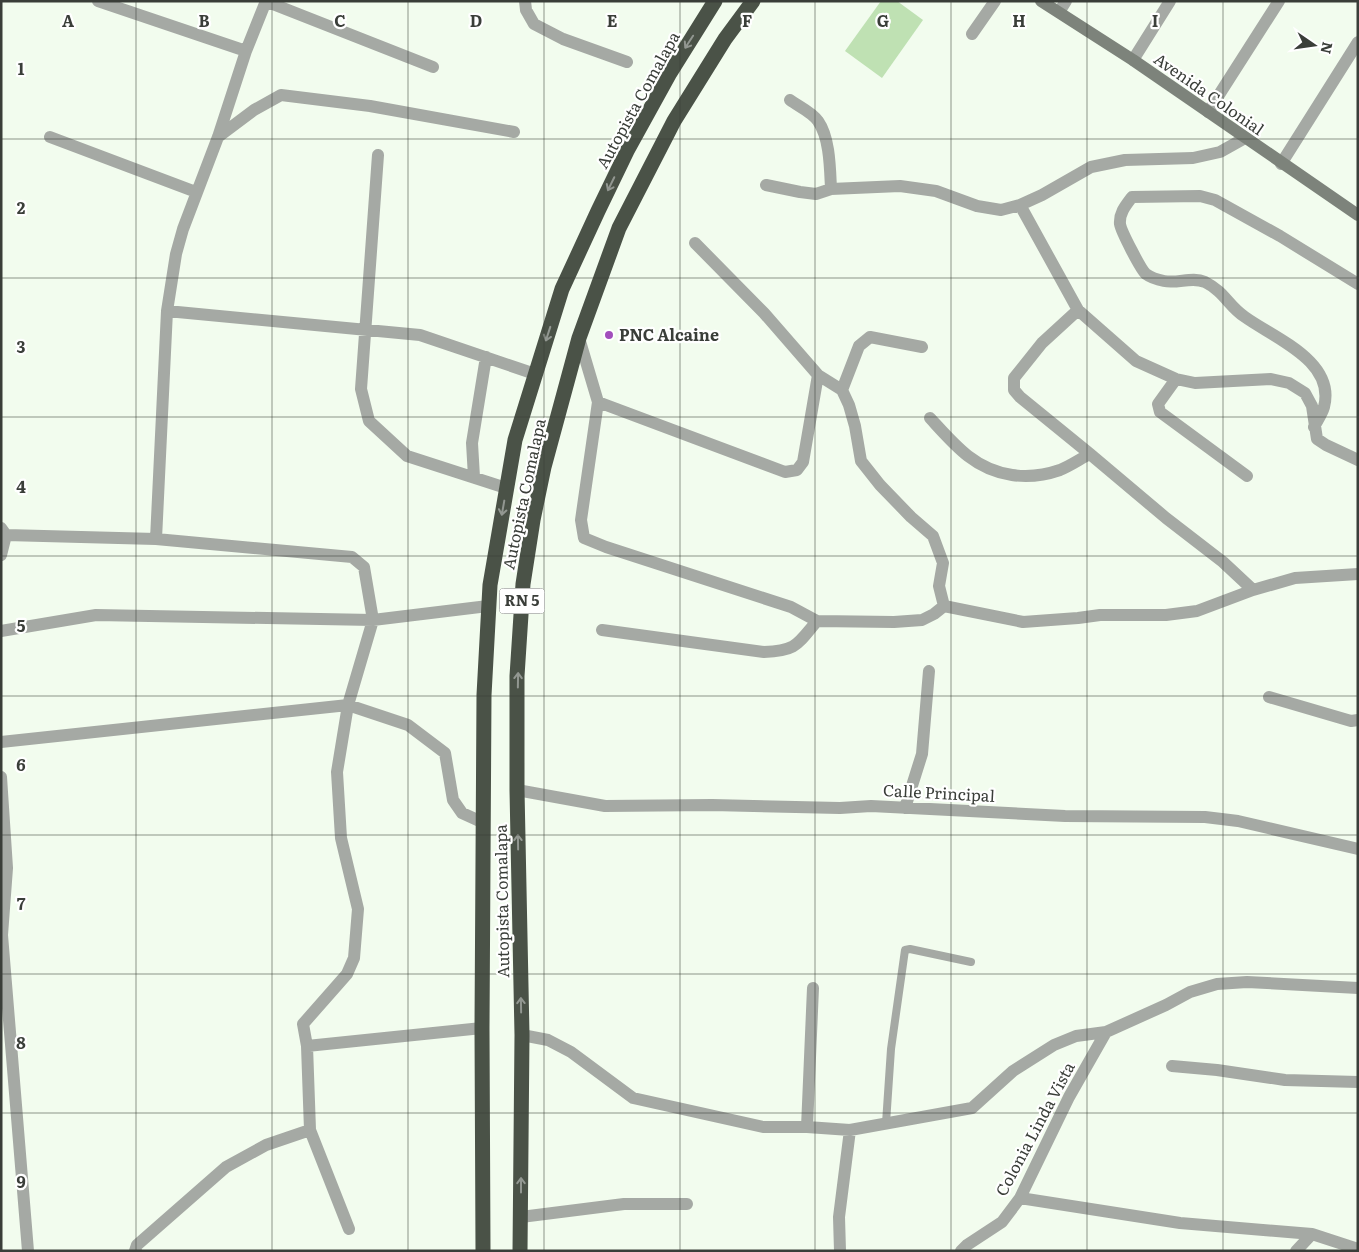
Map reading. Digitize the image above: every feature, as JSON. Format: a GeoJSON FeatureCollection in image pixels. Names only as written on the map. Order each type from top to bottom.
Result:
{"type":"FeatureCollection","features":[{"type":"Feature","properties":{"kind":"highway","name":"Autopista Comalapa"},"geometry":{"type":"LineString","coordinates":[[483,1251],[484,695],[490,585],[506,488],[515,440],[562,289],[627,151],[670,73],[715,1]]}},
{"type":"Feature","properties":{"kind":"highway","name":"Autopista Comalapa"},"geometry":{"type":"LineString","coordinates":[[520,1251],[522,1034],[517,790],[518,676],[523,584],[544,468],[579,338],[620,228],[674,121],[725,39],[753,1]]}},
{"type":"Feature","properties":{"kind":"street"},"geometry":{"type":"LineString","coordinates":[[98,1],[246,51]]}},
{"type":"Feature","properties":{"kind":"street"},"geometry":{"type":"LineString","coordinates":[[156,539],[167,311],[176,254],[196,192],[218,137],[246,51],[266,1],[433,67]]}},
{"type":"Feature","properties":{"kind":"street"},"geometry":{"type":"LineString","coordinates":[[524,1],[526,10],[534,24],[563,39],[627,62]]}},
{"type":"Feature","properties":{"kind":"street"},"geometry":{"type":"LineString","coordinates":[[972,34],[995,1]]}},
{"type":"Feature","properties":{"kind":"street","name":"Avenida Colonial"},"geometry":{"type":"LineString","coordinates":[[1041,1],[1062,6],[1133,60],[1281,164],[1358,215]]}},
{"type":"Feature","properties":{"kind":"street"},"geometry":{"type":"LineString","coordinates":[[1133,60],[1170,1]]}},
{"type":"Feature","properties":{"kind":"street"},"geometry":{"type":"LineString","coordinates":[[1208,112],[1279,1]]}},
{"type":"Feature","properties":{"kind":"street"},"geometry":{"type":"LineString","coordinates":[[1281,164],[1358,42]]}},
{"type":"Feature","properties":{"kind":"street"},"geometry":{"type":"LineString","coordinates":[[218,137],[254,110],[281,95],[370,106],[514,132]]}},
{"type":"Feature","properties":{"kind":"street"},"geometry":{"type":"LineString","coordinates":[[790,100],[818,120],[829,154],[831,189]]}},
{"type":"Feature","properties":{"kind":"street"},"geometry":{"type":"LineString","coordinates":[[50,137],[196,192]]}},
{"type":"Feature","properties":{"kind":"street"},"geometry":{"type":"LineString","coordinates":[[766,185],[816,194],[831,189],[900,186],[936,191],[978,206],[1001,210],[1020,206],[1091,166],[1125,160],[1193,158],[1220,152],[1245,138]]}},
{"type":"Feature","properties":{"kind":"street"},"geometry":{"type":"LineString","coordinates":[[378,155],[361,389],[369,421],[407,456],[506,488]]}},
{"type":"Feature","properties":{"kind":"street"},"geometry":{"type":"LineString","coordinates":[[1314,428],[1324,407],[1326,389],[1320,372],[1291,346],[1242,315],[1222,292],[1204,281],[1188,279],[1166,281],[1146,274],[1136,260],[1120,225],[1122,209],[1132,197],[1200,196],[1215,200],[1280,236],[1358,284]]}},
{"type":"Feature","properties":{"kind":"street"},"geometry":{"type":"LineString","coordinates":[[1020,206],[1078,310],[1136,361],[1176,379],[1195,383],[1271,379],[1289,383],[1305,393],[1312,406],[1317,439],[1358,460]]}},
{"type":"Feature","properties":{"kind":"street"},"geometry":{"type":"LineString","coordinates":[[694,243],[764,313],[818,376],[842,390],[849,404],[855,426],[861,461],[910,517],[933,536],[943,563],[940,586],[944,606]]}},
{"type":"Feature","properties":{"kind":"street"},"geometry":{"type":"LineString","coordinates":[[1078,310],[1042,343],[1014,378],[1014,390],[1166,518],[1223,562],[1253,590]]}},
{"type":"Feature","properties":{"kind":"street"},"geometry":{"type":"LineString","coordinates":[[167,311],[420,335],[535,374]]}},
{"type":"Feature","properties":{"kind":"street"},"geometry":{"type":"LineString","coordinates":[[842,390],[859,346],[870,337],[922,347]]}},
{"type":"Feature","properties":{"kind":"street"},"geometry":{"type":"LineString","coordinates":[[579,338],[598,402],[581,520],[584,538],[606,547],[791,607],[816,621],[894,622],[922,620],[944,606]]}},
{"type":"Feature","properties":{"kind":"street"},"geometry":{"type":"LineString","coordinates":[[474,477],[472,443],[486,357]]}},
{"type":"Feature","properties":{"kind":"street"},"geometry":{"type":"LineString","coordinates":[[598,402],[785,472],[797,470],[803,462],[818,376]]}},
{"type":"Feature","properties":{"kind":"street"},"geometry":{"type":"LineString","coordinates":[[1176,379],[1158,404],[1160,412],[1247,476]]}},
{"type":"Feature","properties":{"kind":"street"},"geometry":{"type":"LineString","coordinates":[[930,418],[968,456],[990,469],[1010,476],[1037,476],[1061,469],[1090,454]]}},
{"type":"Feature","properties":{"kind":"street"},"geometry":{"type":"LineString","coordinates":[[1,554],[4,531],[156,539],[352,557],[364,567],[373,620],[348,705],[337,772],[341,838],[358,909],[354,958],[347,974],[303,1024],[307,1046],[310,1130],[349,1229]]}},
{"type":"Feature","properties":{"kind":"street"},"geometry":{"type":"LineString","coordinates":[[944,606],[1023,622],[1100,615],[1166,615],[1198,611],[1253,590],[1295,578],[1358,574]]}},
{"type":"Feature","properties":{"kind":"street"},"geometry":{"type":"LineString","coordinates":[[1,631],[96,615],[373,620],[488,606]]}},
{"type":"Feature","properties":{"kind":"street"},"geometry":{"type":"LineString","coordinates":[[602,630],[764,652],[784,651],[796,646],[816,621]]}},
{"type":"Feature","properties":{"kind":"street"},"geometry":{"type":"LineString","coordinates":[[905,808],[922,754],[929,670]]}},
{"type":"Feature","properties":{"kind":"street"},"geometry":{"type":"LineString","coordinates":[[1269,697],[1351,721],[1358,720]]}},
{"type":"Feature","properties":{"kind":"street"},"geometry":{"type":"LineString","coordinates":[[1,742],[348,705],[408,725],[445,753],[453,800],[462,813],[484,823]]}},
{"type":"Feature","properties":{"kind":"street"},"geometry":{"type":"LineString","coordinates":[[1,777],[7,868],[2,935],[28,1251]]}},
{"type":"Feature","properties":{"kind":"street","name":"Calle Principal"},"geometry":{"type":"LineString","coordinates":[[517,790],[605,806],[712,805],[840,808],[871,806],[1065,816],[1205,817],[1238,821],[1358,849]]}},
{"type":"Feature","properties":{"kind":"street"},"geometry":{"type":"LineString","coordinates":[[522,1034],[548,1040],[571,1052],[632,1098],[763,1127],[807,1127],[850,1130],[972,1108],[1012,1071],[1054,1045],[1076,1036],[1106,1032],[1190,992],[1217,984],[1247,982],[1358,988]]}},
{"type":"Feature","properties":{"kind":"street"},"geometry":{"type":"LineString","coordinates":[[807,1127],[813,988]]}},
{"type":"Feature","properties":{"kind":"street"},"geometry":{"type":"LineString","coordinates":[[307,1046],[482,1028]]}},
{"type":"Feature","properties":{"kind":"street","name":"Colonia Linda Vista"},"geometry":{"type":"LineString","coordinates":[[961,1251],[966,1245],[1002,1222],[1020,1198],[1068,1097],[1106,1032]]}},
{"type":"Feature","properties":{"kind":"street"},"geometry":{"type":"LineString","coordinates":[[1172,1066],[1217,1070],[1285,1080],[1358,1082]]}},
{"type":"Feature","properties":{"kind":"street"},"geometry":{"type":"LineString","coordinates":[[135,1251],[137,1245],[226,1167],[266,1145],[310,1130]]}},
{"type":"Feature","properties":{"kind":"street"},"geometry":{"type":"LineString","coordinates":[[840,1251],[839,1217],[850,1130]]}},
{"type":"Feature","properties":{"kind":"street"},"geometry":{"type":"LineString","coordinates":[[1020,1198],[1180,1223],[1312,1234],[1358,1250]]}},
{"type":"Feature","properties":{"kind":"street"},"geometry":{"type":"LineString","coordinates":[[521,1217],[624,1204],[687,1204]]}},
{"type":"Feature","properties":{"kind":"street"},"geometry":{"type":"LineString","coordinates":[[1296,1251],[1312,1234]]}},
{"type":"Feature","properties":{"kind":"lane"},"geometry":{"type":"LineString","coordinates":[[886,1123],[891,1050],[904,950],[910,949],[971,962]]}},
{"type":"Feature","properties":{"kind":"green space"},"geometry":{"type":"Polygon","coordinates":[[[881,1],[897,1],[923,20],[882,78],[845,51],[881,1]]]}},
{"type":"Feature","properties":{"kind":"place","name":"PNC Alcaine"},"geometry":{"type":"Point","coordinates":[609,335]}}]}
